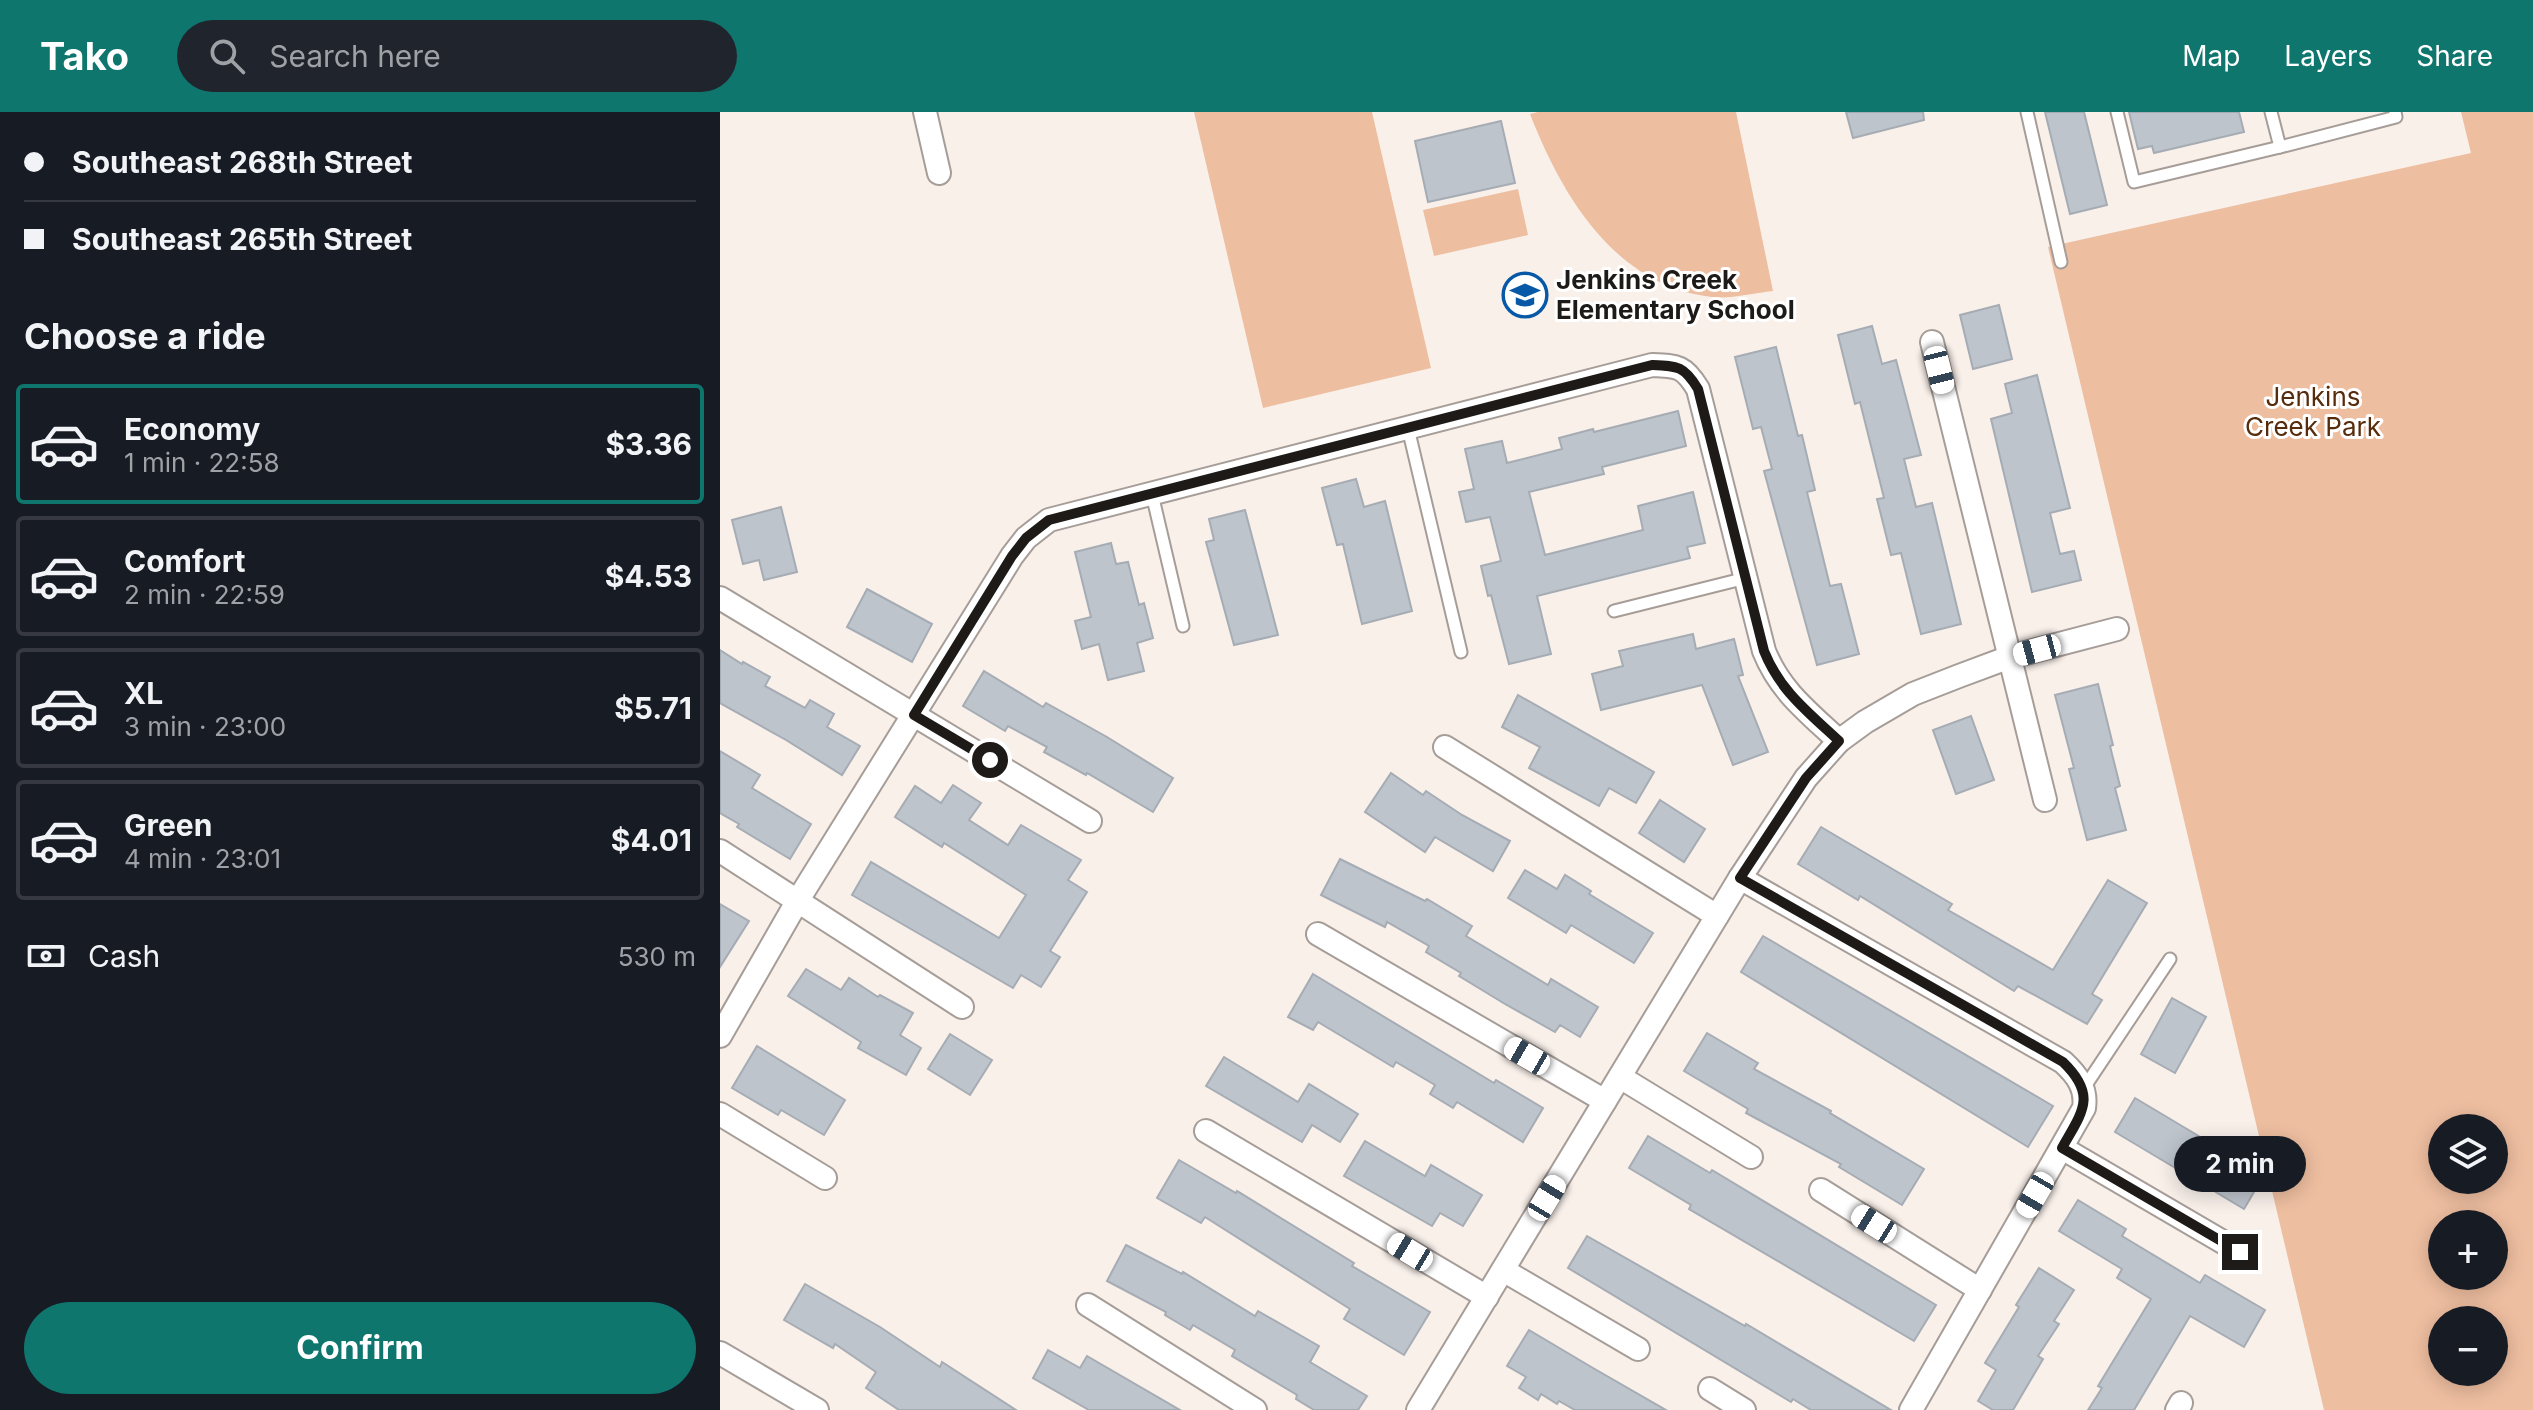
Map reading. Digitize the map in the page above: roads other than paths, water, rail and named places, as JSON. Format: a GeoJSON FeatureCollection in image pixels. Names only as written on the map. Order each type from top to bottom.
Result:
{"type":"FeatureCollection","features":[{"type":"Feature","properties":{"kind":"street"},"geometry":{"type":"LineString","coordinates":[[925,112],[939,173]]}},
{"type":"Feature","properties":{"kind":"street"},"geometry":{"type":"LineString","coordinates":[[1932,342],[2045,800]]}},
{"type":"Feature","properties":{"kind":"street"},"geometry":{"type":"LineString","coordinates":[[720,1036],[798,900],[1012,556],[1026,538],[1049,520],[1652,365],[1675,366],[1688,372],[1698,389],[1764,651],[1773,673],[1789,694],[1839,741]]}},
{"type":"Feature","properties":{"kind":"street"},"geometry":{"type":"LineString","coordinates":[[720,598],[1090,821]]}},
{"type":"Feature","properties":{"kind":"street"},"geometry":{"type":"LineString","coordinates":[[1418,1410],[1740,878],[1806,778],[1839,741],[1913,694],[2010,657],[2117,629]]}},
{"type":"Feature","properties":{"kind":"street"},"geometry":{"type":"LineString","coordinates":[[1445,747],[1717,916]]}},
{"type":"Feature","properties":{"kind":"street"},"geometry":{"type":"LineString","coordinates":[[720,851],[962,1007]]}},
{"type":"Feature","properties":{"kind":"street"},"geometry":{"type":"LineString","coordinates":[[1740,878],[2063,1062],[2074,1072],[2083,1088],[2084,1108],[1980,1290],[1921,1407]]}},
{"type":"Feature","properties":{"kind":"street"},"geometry":{"type":"LineString","coordinates":[[1318,934],[1605,1101]]}},
{"type":"Feature","properties":{"kind":"street"},"geometry":{"type":"LineString","coordinates":[[1620,1077],[1751,1157]]}},
{"type":"Feature","properties":{"kind":"street"},"geometry":{"type":"LineString","coordinates":[[720,1114],[825,1178]]}},
{"type":"Feature","properties":{"kind":"street"},"geometry":{"type":"LineString","coordinates":[[1206,1131],[1487,1297]]}},
{"type":"Feature","properties":{"kind":"street"},"geometry":{"type":"LineString","coordinates":[[2062,1148],[2240,1252]]}},
{"type":"Feature","properties":{"kind":"street"},"geometry":{"type":"LineString","coordinates":[[1821,1190],[1980,1290]]}},
{"type":"Feature","properties":{"kind":"street"},"geometry":{"type":"LineString","coordinates":[[1503,1270],[1638,1349]]}},
{"type":"Feature","properties":{"kind":"street"},"geometry":{"type":"LineString","coordinates":[[1088,1305],[1255,1410]]}},
{"type":"Feature","properties":{"kind":"street"},"geometry":{"type":"LineString","coordinates":[[720,1353],[817,1410]]}},
{"type":"Feature","properties":{"kind":"street"},"geometry":{"type":"LineString","coordinates":[[1710,1389],[1744,1410]]}},
{"type":"Feature","properties":{"kind":"lane"},"geometry":{"type":"LineString","coordinates":[[2027,112],[2061,262]]}},
{"type":"Feature","properties":{"kind":"lane"},"geometry":{"type":"LineString","coordinates":[[2117,112],[2134,182],[2396,117],[2395,112]]}},
{"type":"Feature","properties":{"kind":"lane"},"geometry":{"type":"LineString","coordinates":[[2271,112],[2280,147]]}},
{"type":"Feature","properties":{"kind":"lane"},"geometry":{"type":"LineString","coordinates":[[1408,428],[1461,652]]}},
{"type":"Feature","properties":{"kind":"lane"},"geometry":{"type":"LineString","coordinates":[[1152,494],[1183,626]]}},
{"type":"Feature","properties":{"kind":"lane"},"geometry":{"type":"LineString","coordinates":[[1614,611],[1746,578]]}},
{"type":"Feature","properties":{"kind":"lane"},"geometry":{"type":"LineString","coordinates":[[2083,1088],[2170,959]]}},
{"type":"Feature","properties":{"kind":"place","name":"Jenkins Creek Elementary School"},"geometry":{"type":"Point","coordinates":[1525,295]}},
{"type":"Feature","properties":{"kind":"park label","name":"Jenkins Creek Park"},"geometry":{"type":"Point","coordinates":[2313,412]}}]}
